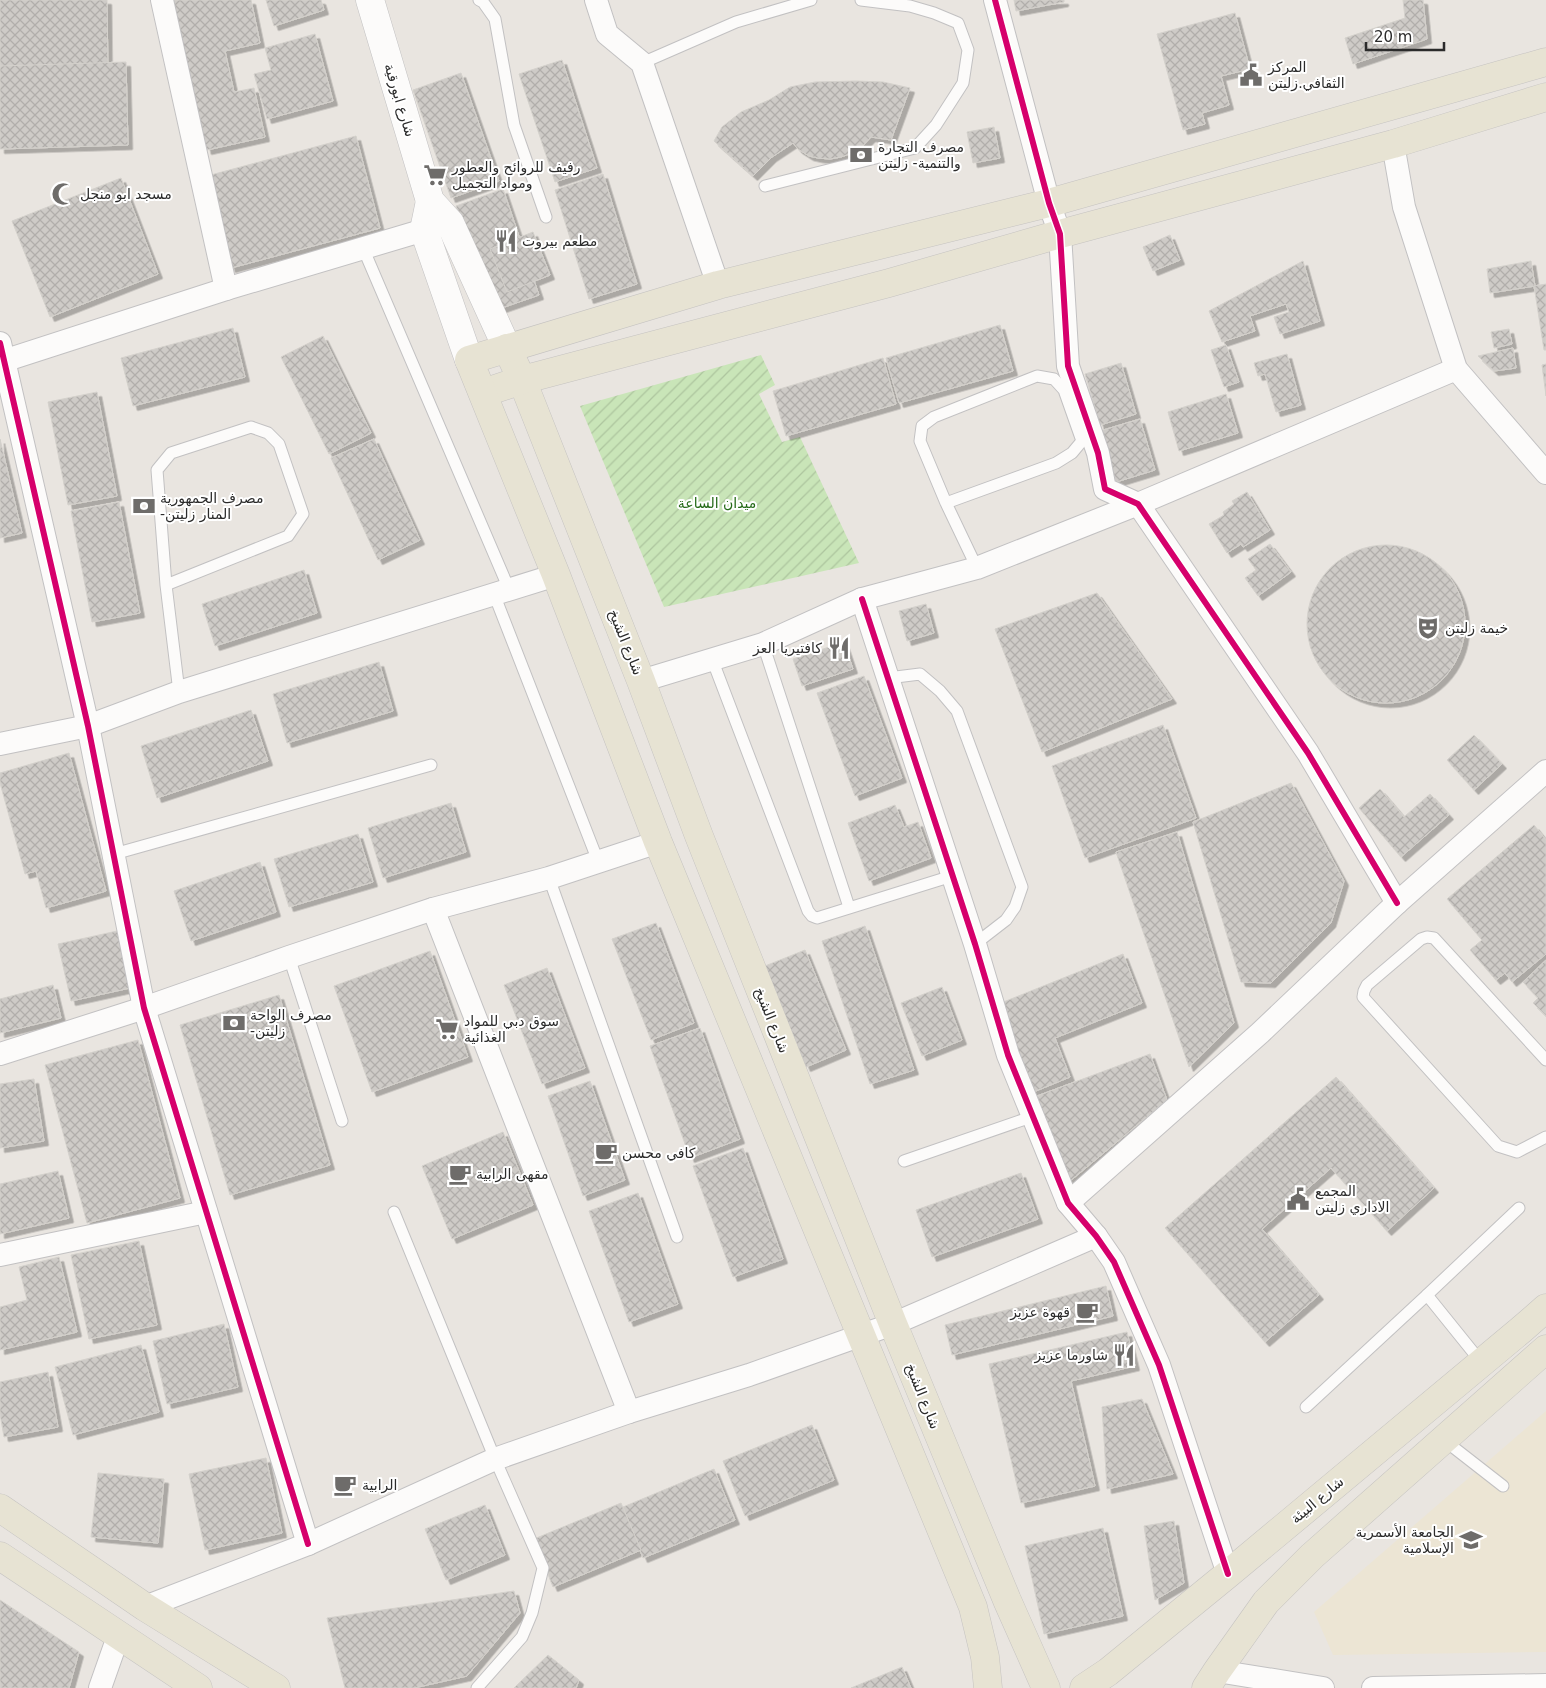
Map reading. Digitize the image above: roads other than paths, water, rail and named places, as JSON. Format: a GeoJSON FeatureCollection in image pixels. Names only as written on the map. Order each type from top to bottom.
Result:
{"type":"FeatureCollection","features":[{"type":"Feature","properties":{"kind":"main road"},"geometry":{"type":"LineString","coordinates":[[988,1688],[985,1657],[973,1607],[658,842],[556,575],[469,360],[718,285],[1049,203],[1546,62]]}},
{"type":"Feature","properties":{"kind":"main road"},"geometry":{"type":"LineString","coordinates":[[483,393],[522,380],[889,283],[1060,234],[1393,144],[1546,97]]}},
{"type":"Feature","properties":{"kind":"main road","name":"شارع الشيخ"},"geometry":{"type":"LineString","coordinates":[[507,348],[522,380],[641,681],[699,836],[893,1324],[1007,1600],[1046,1688]]}},
{"type":"Feature","properties":{"kind":"main road","name":"شارع البيئة"},"geometry":{"type":"LineString","coordinates":[[1084,1688],[1107,1680],[1228,1574],[1546,1308]]}},
{"type":"Feature","properties":{"kind":"main road"},"geometry":{"type":"LineString","coordinates":[[1212,1679],[1266,1602],[1312,1556],[1544,1350],[1522,1329]]}},
{"type":"Feature","properties":{"kind":"main road"},"geometry":{"type":"LineString","coordinates":[[0,1508],[145,1608],[276,1688]]}},
{"type":"Feature","properties":{"kind":"main road"},"geometry":{"type":"LineString","coordinates":[[0,1556],[198,1688]]}},
{"type":"Feature","properties":{"kind":"street"},"geometry":{"type":"LineString","coordinates":[[162,0],[226,289]]}},
{"type":"Feature","properties":{"kind":"street","name":"شارع ابورقية"},"geometry":{"type":"LineString","coordinates":[[370,0],[437,226]]}},
{"type":"Feature","properties":{"kind":"street"},"geometry":{"type":"LineString","coordinates":[[596,0],[607,34],[642,63],[718,285]]}},
{"type":"Feature","properties":{"kind":"street"},"geometry":{"type":"LineString","coordinates":[[996,0],[1049,203],[1060,234],[1068,366],[1098,453],[1105,489],[1138,504],[1308,753],[1397,903]]}},
{"type":"Feature","properties":{"kind":"street"},"geometry":{"type":"LineString","coordinates":[[1393,144],[1404,207],[1456,370],[1546,473]]}},
{"type":"Feature","properties":{"kind":"street"},"geometry":{"type":"LineString","coordinates":[[308,1544],[144,1008],[88,726],[2,355],[437,226]]}},
{"type":"Feature","properties":{"kind":"street"},"geometry":{"type":"LineString","coordinates":[[437,226],[507,348]]}},
{"type":"Feature","properties":{"kind":"street"},"geometry":{"type":"LineString","coordinates":[[437,226],[469,360]]}},
{"type":"Feature","properties":{"kind":"street"},"geometry":{"type":"LineString","coordinates":[[641,681],[763,644],[862,599],[977,568],[1138,504],[1456,370]]}},
{"type":"Feature","properties":{"kind":"street"},"geometry":{"type":"LineString","coordinates":[[0,744],[88,726],[179,692],[556,575]]}},
{"type":"Feature","properties":{"kind":"street"},"geometry":{"type":"LineString","coordinates":[[862,599],[975,944],[1008,1055],[1068,1203],[1096,1236],[1114,1262],[1159,1365],[1228,1574]]}},
{"type":"Feature","properties":{"kind":"street"},"geometry":{"type":"LineString","coordinates":[[1068,1203],[1260,1033],[1397,903],[1546,771]]}},
{"type":"Feature","properties":{"kind":"street"},"geometry":{"type":"LineString","coordinates":[[0,1054],[144,1008],[433,909],[549,878],[658,842]]}},
{"type":"Feature","properties":{"kind":"street"},"geometry":{"type":"LineString","coordinates":[[433,909],[629,1412]]}},
{"type":"Feature","properties":{"kind":"street"},"geometry":{"type":"LineString","coordinates":[[0,1254],[206,1212]]}},
{"type":"Feature","properties":{"kind":"street"},"geometry":{"type":"LineString","coordinates":[[145,1608],[308,1544],[494,1459],[629,1412],[749,1375],[893,1324],[1096,1236]]}},
{"type":"Feature","properties":{"kind":"street"},"geometry":{"type":"LineString","coordinates":[[100,1688],[119,1634]]}},
{"type":"Feature","properties":{"kind":"street"},"geometry":{"type":"LineString","coordinates":[[1212,1679],[1324,1688]]}},
{"type":"Feature","properties":{"kind":"street"},"geometry":{"type":"LineString","coordinates":[[1374,1688],[1546,1685]]}},
{"type":"Feature","properties":{"kind":"lane"},"geometry":{"type":"LineString","coordinates":[[479,0],[483,2],[495,19],[514,125],[546,218]]}},
{"type":"Feature","properties":{"kind":"lane"},"geometry":{"type":"LineString","coordinates":[[642,63],[736,22],[811,0]]}},
{"type":"Feature","properties":{"kind":"lane"},"geometry":{"type":"LineString","coordinates":[[765,186],[915,148],[936,125],[962,83],[968,50],[958,23],[910,6],[861,0]]}},
{"type":"Feature","properties":{"kind":"lane"},"geometry":{"type":"LineString","coordinates":[[363,248],[502,592],[598,861]]}},
{"type":"Feature","properties":{"kind":"lane"},"geometry":{"type":"LineString","coordinates":[[946,503],[1056,463],[1072,453],[1082,441],[1064,390],[1054,379],[1037,376],[934,416],[922,426],[920,441],[946,503],[977,568]]}},
{"type":"Feature","properties":{"kind":"lane"},"geometry":{"type":"LineString","coordinates":[[166,585],[288,536],[303,514],[279,444],[268,433],[250,427],[198,444],[171,453],[156,470],[166,585],[179,692]]}},
{"type":"Feature","properties":{"kind":"lane"},"geometry":{"type":"LineString","coordinates":[[763,644],[850,906]]}},
{"type":"Feature","properties":{"kind":"lane"},"geometry":{"type":"LineString","coordinates":[[712,659],[808,911],[812,916],[817,918],[850,906],[952,876]]}},
{"type":"Feature","properties":{"kind":"lane"},"geometry":{"type":"LineString","coordinates":[[888,678],[920,674],[940,691],[957,712],[1022,887],[1015,906],[1006,920],[975,944]]}},
{"type":"Feature","properties":{"kind":"lane"},"geometry":{"type":"LineString","coordinates":[[114,854],[431,765]]}},
{"type":"Feature","properties":{"kind":"lane"},"geometry":{"type":"LineString","coordinates":[[549,878],[677,1237]]}},
{"type":"Feature","properties":{"kind":"lane"},"geometry":{"type":"LineString","coordinates":[[1546,1060],[1434,938],[1427,937],[1421,939],[1367,985],[1364,991],[1363,997],[1498,1146],[1517,1152],[1546,1137]]}},
{"type":"Feature","properties":{"kind":"lane"},"geometry":{"type":"LineString","coordinates":[[290,957],[342,1121]]}},
{"type":"Feature","properties":{"kind":"lane"},"geometry":{"type":"LineString","coordinates":[[904,1161],[1034,1116]]}},
{"type":"Feature","properties":{"kind":"lane"},"geometry":{"type":"LineString","coordinates":[[1306,1407],[1519,1208]]}},
{"type":"Feature","properties":{"kind":"lane"},"geometry":{"type":"LineString","coordinates":[[394,1212],[494,1459],[543,1568],[532,1613],[522,1637],[477,1688]]}},
{"type":"Feature","properties":{"kind":"lane"},"geometry":{"type":"LineString","coordinates":[[1427,1295],[1481,1362]]}},
{"type":"Feature","properties":{"kind":"lane"},"geometry":{"type":"LineString","coordinates":[[1444,1440],[1503,1486]]}},
{"type":"Feature","properties":{"kind":"place","name":"المركز الثقافي.زليتن"},"geometry":{"type":"Point","coordinates":[1251,75]}},
{"type":"Feature","properties":{"kind":"place","name":"مصرف التجارة والتنمية- زليتن"},"geometry":{"type":"Point","coordinates":[861,155]}},
{"type":"Feature","properties":{"kind":"place","name":"رفيف للروائح والعطور ومواد التجميل"},"geometry":{"type":"Point","coordinates":[435,175]}},
{"type":"Feature","properties":{"kind":"place","name":"مسجد ابو منجل"},"geometry":{"type":"Point","coordinates":[63,194]}},
{"type":"Feature","properties":{"kind":"place","name":"مطعم بيروت"},"geometry":{"type":"Point","coordinates":[506,241]}},
{"type":"Feature","properties":{"kind":"place","name":"مصرف الجمهورية -المنار زليتن"},"geometry":{"type":"Point","coordinates":[144,506]}},
{"type":"Feature","properties":{"kind":"place","name":"خيمة زليتن"},"geometry":{"type":"Point","coordinates":[1428,628]}},
{"type":"Feature","properties":{"kind":"place","name":"كافتيريا العز"},"geometry":{"type":"Point","coordinates":[839,648]}},
{"type":"Feature","properties":{"kind":"place","name":"مصرف الواحة -زليتن"},"geometry":{"type":"Point","coordinates":[234,1023]}},
{"type":"Feature","properties":{"kind":"place","name":"سوق دبي للمواد الغذائية"},"geometry":{"type":"Point","coordinates":[447,1029]}},
{"type":"Feature","properties":{"kind":"place","name":"كافي محسن"},"geometry":{"type":"Point","coordinates":[606,1153]}},
{"type":"Feature","properties":{"kind":"place","name":"مقهى الرابية"},"geometry":{"type":"Point","coordinates":[460,1174]}},
{"type":"Feature","properties":{"kind":"place","name":"المجمع الاداري زليتن"},"geometry":{"type":"Point","coordinates":[1298,1199]}},
{"type":"Feature","properties":{"kind":"place","name":"قهوة عزيز"},"geometry":{"type":"Point","coordinates":[1087,1312]}},
{"type":"Feature","properties":{"kind":"place","name":"شاورما عزيز"},"geometry":{"type":"Point","coordinates":[1124,1355]}},
{"type":"Feature","properties":{"kind":"place","name":"الرابية"},"geometry":{"type":"Point","coordinates":[345,1485]}},
{"type":"Feature","properties":{"kind":"place","name":"الجامعة الأسمرية الإسلامية"},"geometry":{"type":"Point","coordinates":[1471,1540]}},
{"type":"Feature","properties":{"kind":"park label","name":"ميدان الساعة"},"geometry":{"type":"Point","coordinates":[717,503]}}]}
